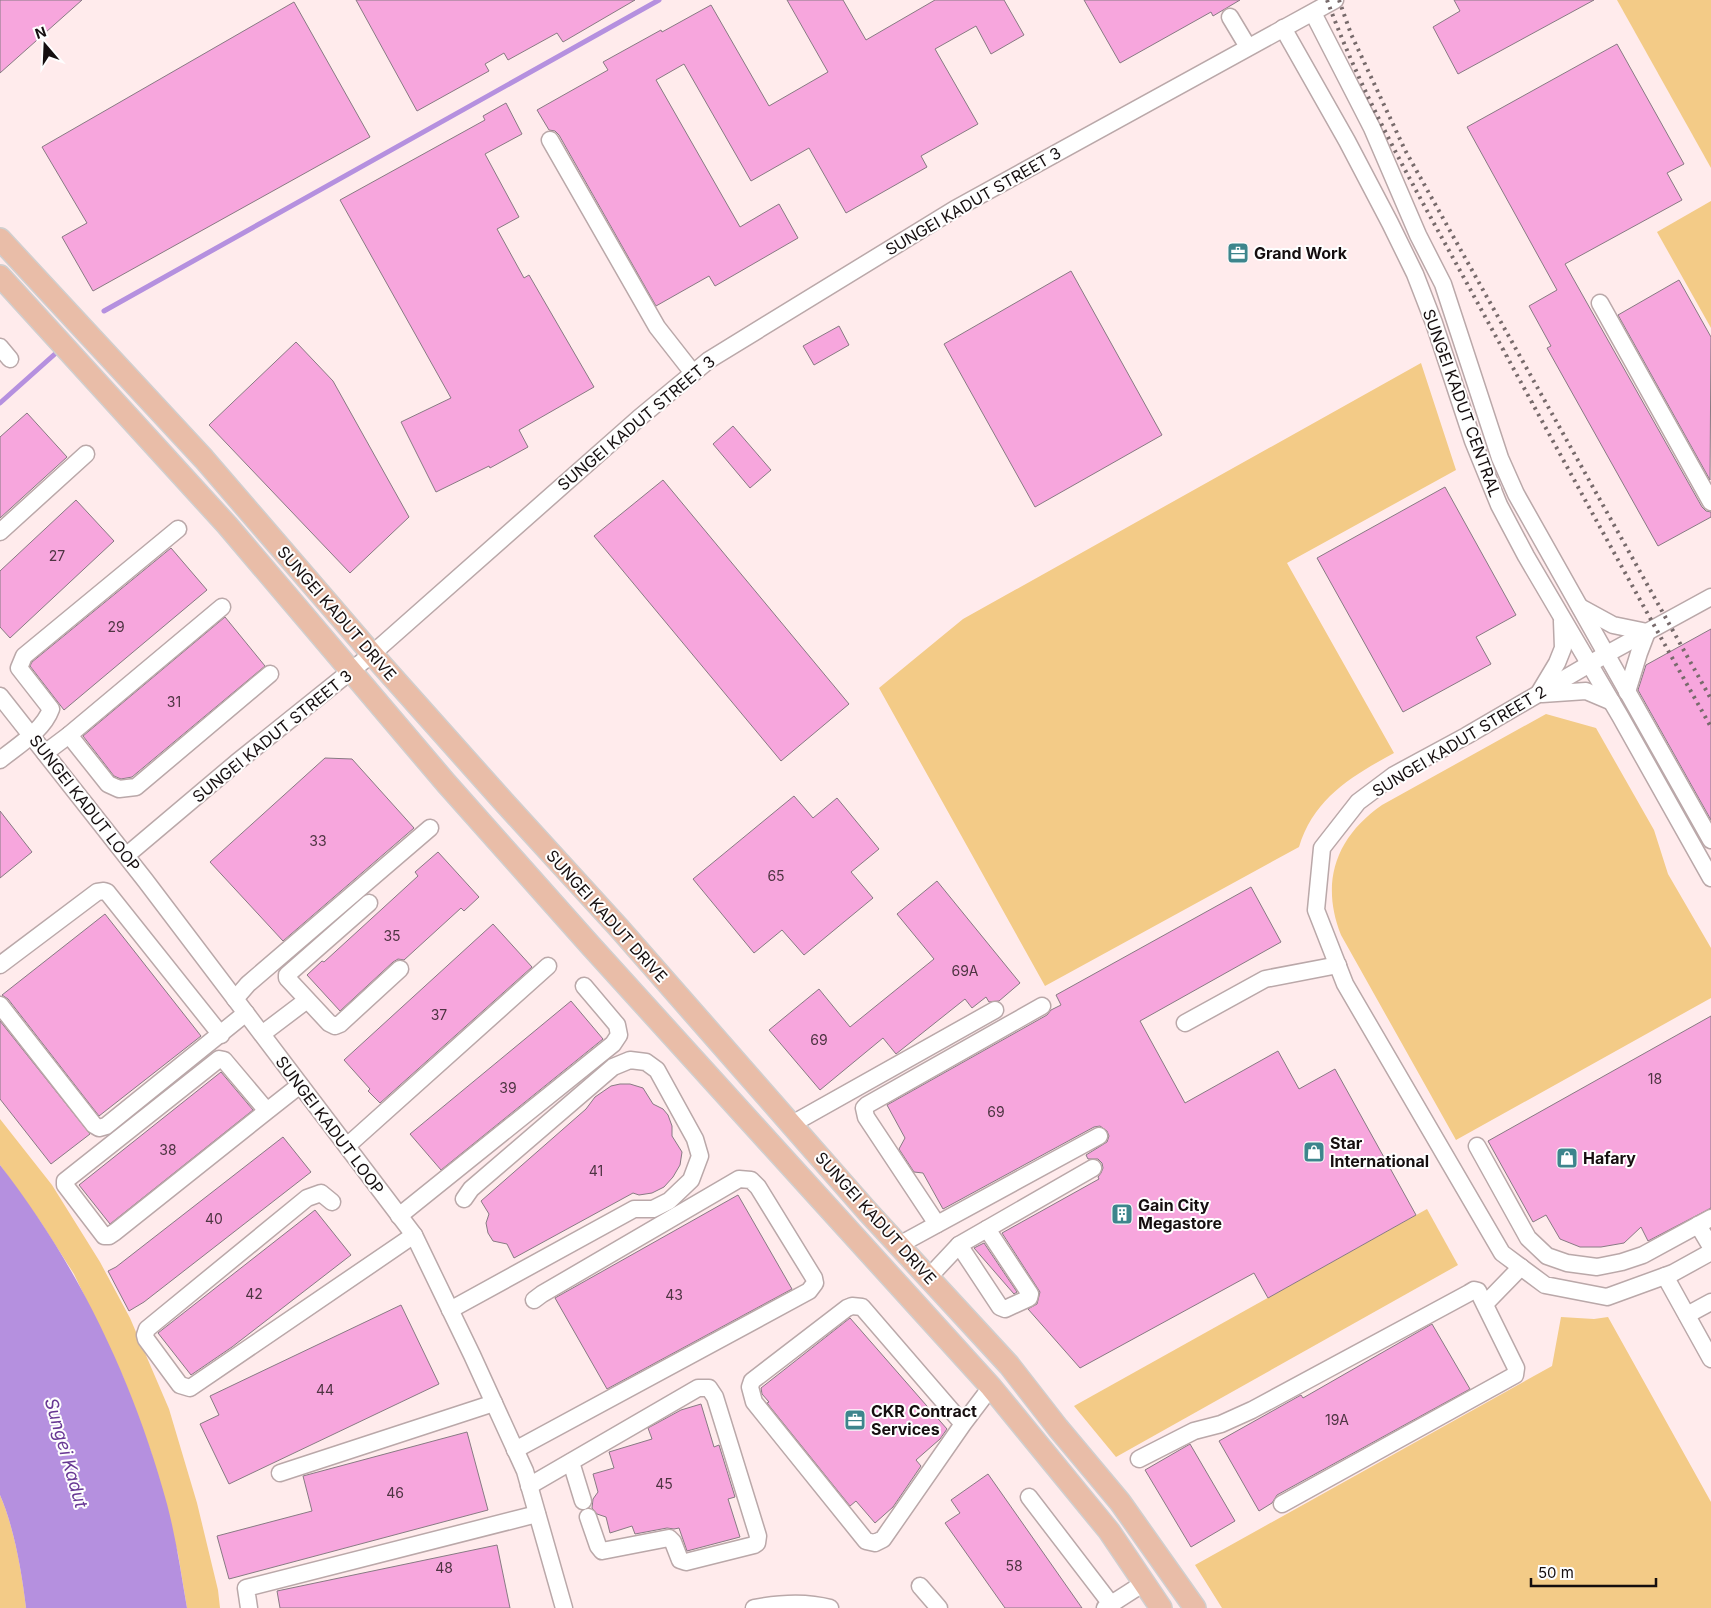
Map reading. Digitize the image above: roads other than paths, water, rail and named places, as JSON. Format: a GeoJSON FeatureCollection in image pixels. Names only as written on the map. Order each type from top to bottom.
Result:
{"type":"FeatureCollection","features":[{"type":"Feature","properties":{"kind":"main road","name":"SUNGEI KADUT DRIVE"},"geometry":{"type":"LineString","coordinates":[[0,239],[204,459],[372,654],[899,1245],[1009,1365],[1058,1428],[1120,1502],[1195,1608]]}},
{"type":"Feature","properties":{"kind":"main road","name":"SUNGEI KADUT DRIVE"},"geometry":{"type":"LineString","coordinates":[[0,276],[227,525],[446,782],[584,937],[991,1387],[1108,1531],[1161,1608]]}},
{"type":"Feature","properties":{"kind":"street","name":"SUNGEI KADUT STREET 3"},"geometry":{"type":"LineString","coordinates":[[126,856],[236,763],[372,654],[639,418],[709,360],[955,209],[1335,0]]}},
{"type":"Feature","properties":{"kind":"street","name":"SUNGEI KADUT CENTRAL"},"geometry":{"type":"LineString","coordinates":[[1312,12],[1372,128],[1418,235],[1443,284],[1500,458],[1516,494],[1711,840]]}},
{"type":"Feature","properties":{"kind":"street"},"geometry":{"type":"LineString","coordinates":[[1230,18],[1248,47]]}},
{"type":"Feature","properties":{"kind":"street","name":"SUNGEI KADUT CENTRAL"},"geometry":{"type":"LineString","coordinates":[[1283,28],[1347,141],[1407,257],[1434,323],[1472,440],[1499,505],[1562,619],[1612,702],[1711,878]]}},
{"type":"Feature","properties":{"kind":"street"},"geometry":{"type":"LineString","coordinates":[[550,140],[657,327],[693,373]]}},
{"type":"Feature","properties":{"kind":"street"},"geometry":{"type":"LineString","coordinates":[[1600,303],[1711,502]]}},
{"type":"Feature","properties":{"kind":"street"},"geometry":{"type":"LineString","coordinates":[[0,532],[86,454]]}},
{"type":"Feature","properties":{"kind":"street"},"geometry":{"type":"LineString","coordinates":[[0,760],[31,735],[48,717],[51,709],[19,668],[24,656],[178,529]]}},
{"type":"Feature","properties":{"kind":"street","name":"SUNGEI KADUT STREET 2"},"geometry":{"type":"LineString","coordinates":[[1711,597],[1589,664],[1394,776],[1358,802],[1322,848],[1316,910],[1345,984],[1502,1253],[1545,1285],[1607,1298],[1665,1276],[1711,1252]]}},
{"type":"Feature","properties":{"kind":"street"},"geometry":{"type":"LineString","coordinates":[[1580,606],[1613,625],[1647,632],[1627,692]]}},
{"type":"Feature","properties":{"kind":"street"},"geometry":{"type":"LineString","coordinates":[[46,753],[222,607]]}},
{"type":"Feature","properties":{"kind":"street"},"geometry":{"type":"LineString","coordinates":[[1538,695],[1557,663],[1563,648],[1562,619]]}},
{"type":"Feature","properties":{"kind":"street"},"geometry":{"type":"LineString","coordinates":[[70,735],[108,784],[119,789],[136,787],[270,674]]}},
{"type":"Feature","properties":{"kind":"street"},"geometry":{"type":"LineString","coordinates":[[1538,695],[1586,691],[1612,702]]}},
{"type":"Feature","properties":{"kind":"street","name":"SUNGEI KADUT LOOP"},"geometry":{"type":"LineString","coordinates":[[0,696],[126,856],[414,1235],[494,1403],[524,1471],[564,1608]]}},
{"type":"Feature","properties":{"kind":"street"},"geometry":{"type":"LineString","coordinates":[[235,999],[248,984],[430,828]]}},
{"type":"Feature","properties":{"kind":"street"},"geometry":{"type":"LineString","coordinates":[[0,965],[98,892],[104,891],[107,892],[221,1035]]}},
{"type":"Feature","properties":{"kind":"street"},"geometry":{"type":"LineString","coordinates":[[369,902],[287,975],[288,980],[329,1023],[335,1026],[400,969]]}},
{"type":"Feature","properties":{"kind":"street"},"geometry":{"type":"LineString","coordinates":[[1185,1023],[1265,979],[1338,965]]}},
{"type":"Feature","properties":{"kind":"street"},"geometry":{"type":"LineString","coordinates":[[347,1146],[548,966]]}},
{"type":"Feature","properties":{"kind":"street"},"geometry":{"type":"LineString","coordinates":[[399,1216],[613,1044],[619,1036],[617,1025],[584,986]]}},
{"type":"Feature","properties":{"kind":"street"},"geometry":{"type":"LineString","coordinates":[[262,1034],[307,1000]]}},
{"type":"Feature","properties":{"kind":"street"},"geometry":{"type":"LineString","coordinates":[[0,1005],[94,1125],[99,1128],[106,1126],[246,1013]]}},
{"type":"Feature","properties":{"kind":"street"},"geometry":{"type":"LineString","coordinates":[[937,1224],[866,1117],[864,1108],[1042,1006]]}},
{"type":"Feature","properties":{"kind":"street"},"geometry":{"type":"LineString","coordinates":[[792,1124],[995,1010]]}},
{"type":"Feature","properties":{"kind":"street"},"geometry":{"type":"LineString","coordinates":[[267,1111],[224,1060],[219,1059],[66,1181],[65,1185],[104,1236],[109,1236],[300,1085]]}},
{"type":"Feature","properties":{"kind":"street"},"geometry":{"type":"LineString","coordinates":[[450,1310],[634,1209],[653,1210],[669,1202],[691,1180],[700,1156],[696,1139],[657,1070],[646,1062],[630,1060],[613,1067],[471,1189],[464,1198]]}},
{"type":"Feature","properties":{"kind":"street"},"geometry":{"type":"LineString","coordinates":[[899,1245],[1099,1136]]}},
{"type":"Feature","properties":{"kind":"street"},"geometry":{"type":"LineString","coordinates":[[1477,1146],[1528,1238],[1547,1256],[1567,1263],[1598,1267],[1622,1262],[1643,1255],[1705,1222],[1711,1247]]}},
{"type":"Feature","properties":{"kind":"street"},"geometry":{"type":"LineString","coordinates":[[929,1277],[959,1245],[1093,1168]]}},
{"type":"Feature","properties":{"kind":"street"},"geometry":{"type":"LineString","coordinates":[[515,1450],[809,1291],[815,1283],[814,1278],[758,1187],[751,1180],[739,1179],[534,1300]]}},
{"type":"Feature","properties":{"kind":"street"},"geometry":{"type":"LineString","coordinates":[[332,1202],[320,1193],[307,1198],[147,1329],[146,1338],[180,1385],[190,1388],[414,1235]]}},
{"type":"Feature","properties":{"kind":"street"},"geometry":{"type":"LineString","coordinates":[[959,1245],[1000,1307],[1005,1309],[1029,1298],[1030,1294],[987,1229]]}},
{"type":"Feature","properties":{"kind":"street"},"geometry":{"type":"LineString","coordinates":[[1485,1304],[1521,1267]]}},
{"type":"Feature","properties":{"kind":"street"},"geometry":{"type":"LineString","coordinates":[[1665,1276],[1711,1359]]}},
{"type":"Feature","properties":{"kind":"street"},"geometry":{"type":"LineString","coordinates":[[1140,1459],[1194,1431],[1221,1424],[1252,1410],[1474,1290],[1478,1291],[1516,1368],[1515,1375],[1282,1504]]}},
{"type":"Feature","properties":{"kind":"street"},"geometry":{"type":"LineString","coordinates":[[1687,1315],[1711,1302]]}},
{"type":"Feature","properties":{"kind":"street"},"geometry":{"type":"LineString","coordinates":[[963,1424],[862,1307],[858,1305],[847,1308],[752,1381],[750,1387],[754,1402],[866,1541],[870,1543],[883,1539],[991,1387]]}},
{"type":"Feature","properties":{"kind":"street"},"geometry":{"type":"LineString","coordinates":[[529,1486],[698,1388],[709,1388],[715,1397],[758,1539],[757,1543],[682,1561],[673,1542],[669,1538],[602,1551],[598,1546],[588,1518]]}},
{"type":"Feature","properties":{"kind":"street"},"geometry":{"type":"LineString","coordinates":[[280,1473],[494,1403]]}},
{"type":"Feature","properties":{"kind":"street"},"geometry":{"type":"LineString","coordinates":[[571,1462],[583,1501]]}},
{"type":"Feature","properties":{"kind":"street"},"geometry":{"type":"LineString","coordinates":[[1029,1497],[1108,1606],[1144,1583]]}},
{"type":"Feature","properties":{"kind":"street"},"geometry":{"type":"LineString","coordinates":[[250,1608],[246,1588],[537,1514]]}},
{"type":"Feature","properties":{"kind":"street"},"geometry":{"type":"LineString","coordinates":[[920,1586],[939,1608]]}},
{"type":"Feature","properties":{"kind":"street"},"geometry":{"type":"LineString","coordinates":[[754,1608],[779,1603],[815,1603],[830,1608]]}},
{"type":"Feature","properties":{"kind":"water","name":"Sungei Kadut"},"geometry":{"type":"Polygon","coordinates":[[[0,1165],[54,1243],[100,1326],[120,1369],[154,1459],[167,1504],[187,1608],[26,1608],[17,1550],[0,1495],[0,1165]]]}},
{"type":"Feature","properties":{"kind":"waterway"},"geometry":{"type":"LineString","coordinates":[[104,311],[659,0]]}},
{"type":"Feature","properties":{"kind":"waterway"},"geometry":{"type":"LineString","coordinates":[[0,403],[56,353]]}},
{"type":"Feature","properties":{"kind":"railway"},"geometry":{"type":"LineString","coordinates":[[1327,0],[1360,80],[1419,197],[1711,727]]}},
{"type":"Feature","properties":{"kind":"railway"},"geometry":{"type":"LineString","coordinates":[[1339,0],[1351,34],[1405,150],[1711,699]]}},
{"type":"Feature","properties":{"kind":"place","name":"Grand Work"},"geometry":{"type":"Point","coordinates":[1238,253]}},
{"type":"Feature","properties":{"kind":"place","name":"Star International"},"geometry":{"type":"Point","coordinates":[1314,1152]}},
{"type":"Feature","properties":{"kind":"place","name":"Hafary"},"geometry":{"type":"Point","coordinates":[1567,1158]}},
{"type":"Feature","properties":{"kind":"place","name":"Gain City Megastore"},"geometry":{"type":"Point","coordinates":[1122,1214]}},
{"type":"Feature","properties":{"kind":"place","name":"CKR Contract Services"},"geometry":{"type":"Point","coordinates":[855,1420]}}]}
